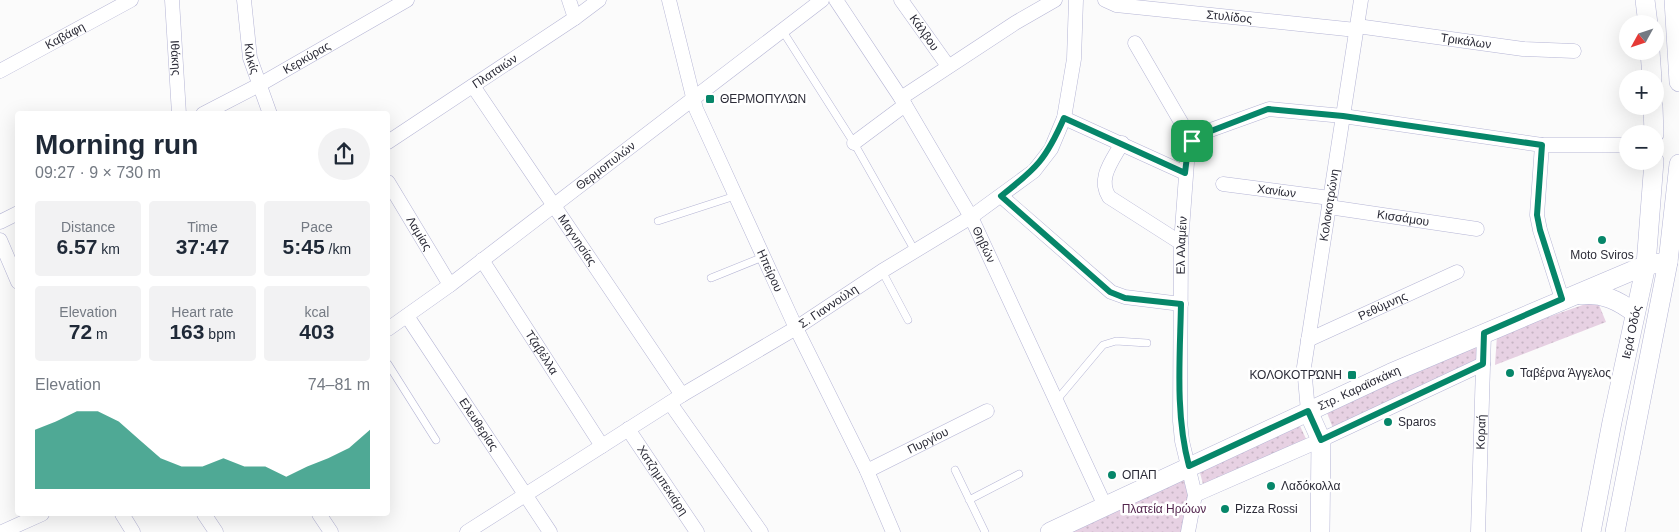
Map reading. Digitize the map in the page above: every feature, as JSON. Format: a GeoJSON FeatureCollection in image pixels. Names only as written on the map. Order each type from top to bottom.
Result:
{"type":"FeatureCollection","features":[{"type":"Feature","properties":{"kind":"main road"},"geometry":{"type":"LineString","coordinates":[[1645,0],[1647,15]]}},
{"type":"Feature","properties":{"kind":"main road"},"geometry":{"type":"LineString","coordinates":[[1674,0],[1679,82]]}},
{"type":"Feature","properties":{"kind":"main road","name":"Ιερά Οδός"},"geometry":{"type":"LineString","coordinates":[[1615,532],[1674,262],[1679,164]]}},
{"type":"Feature","properties":{"kind":"main road","name":"Ιερά Οδός"},"geometry":{"type":"LineString","coordinates":[[1591,532],[1646,265],[1653,170]]}},
{"type":"Feature","properties":{"kind":"main road","name":"Στρ. Καραϊσκάκη"},"geometry":{"type":"LineString","coordinates":[[1050,532],[1308,411],[1562,299],[1646,265],[1674,262]]}},
{"type":"Feature","properties":{"kind":"main road"},"geometry":{"type":"LineString","coordinates":[[1562,299],[1581,294],[1600,295],[1623,304],[1635,313]]}},
{"type":"Feature","properties":{"kind":"main road"},"geometry":{"type":"LineString","coordinates":[[1308,411],[1321,440],[1320,532]]}},
{"type":"Feature","properties":{"kind":"street","name":"Καβάφη"},"geometry":{"type":"LineString","coordinates":[[0,71],[131,0]]}},
{"type":"Feature","properties":{"kind":"street","name":"Ιθάκης"},"geometry":{"type":"LineString","coordinates":[[172,0],[179,111]]}},
{"type":"Feature","properties":{"kind":"street","name":"Κιλκίς"},"geometry":{"type":"LineString","coordinates":[[244,0],[250,58],[269,111]]}},
{"type":"Feature","properties":{"kind":"street","name":"Κερκύρας"},"geometry":{"type":"LineString","coordinates":[[210,111],[259,86],[407,0]]}},
{"type":"Feature","properties":{"kind":"street"},"geometry":{"type":"LineString","coordinates":[[569,0],[575,18]]}},
{"type":"Feature","properties":{"kind":"street","name":"Πλαταιών"},"geometry":{"type":"LineString","coordinates":[[390,141],[575,18],[599,0]]}},
{"type":"Feature","properties":{"kind":"street","name":"Ηπείρου"},"geometry":{"type":"LineString","coordinates":[[669,0],[692,98],[796,328],[867,470],[893,532]]}},
{"type":"Feature","properties":{"kind":"street","name":"Θερμοπυλών"},"geometry":{"type":"LineString","coordinates":[[390,328],[450,285],[822,0]]}},
{"type":"Feature","properties":{"kind":"street","name":"Θηβών"},"geometry":{"type":"LineString","coordinates":[[836,0],[903,101],[971,217],[1105,506]]}},
{"type":"Feature","properties":{"kind":"street","name":"Κάλβου"},"geometry":{"type":"LineString","coordinates":[[900,0],[948,66]]}},
{"type":"Feature","properties":{"kind":"street"},"geometry":{"type":"LineString","coordinates":[[854,143],[948,66],[1014,23],[1055,0]]}},
{"type":"Feature","properties":{"kind":"street","name":"Σ. Γιαννούλη"},"geometry":{"type":"LineString","coordinates":[[467,532],[682,395],[796,328],[882,271],[971,217],[1034,170],[1051,149],[1064,118],[1074,59],[1076,0]]}},
{"type":"Feature","properties":{"kind":"street","name":"Στυλίδος"},"geometry":{"type":"LineString","coordinates":[[1105,0],[1116,5],[1356,28]]}},
{"type":"Feature","properties":{"kind":"street","name":"Κολοκοτρώνη"},"geometry":{"type":"LineString","coordinates":[[1308,411],[1304,367],[1361,0]]}},
{"type":"Feature","properties":{"kind":"street","name":"Τρικάλων"},"geometry":{"type":"LineString","coordinates":[[1356,28],[1523,49],[1574,51]]}},
{"type":"Feature","properties":{"kind":"street"},"geometry":{"type":"LineString","coordinates":[[1135,43],[1192,141],[1205,132],[1268,109],[1343,116],[1542,145],[1619,145]]}},
{"type":"Feature","properties":{"kind":"street","name":"Μαγνησίας"},"geometry":{"type":"LineString","coordinates":[[473,86],[552,206],[682,395]]}},
{"type":"Feature","properties":{"kind":"street"},"geometry":{"type":"LineString","coordinates":[[1064,118],[1185,173]]}},
{"type":"Feature","properties":{"kind":"street","name":"Ελ Αλαμέιν"},"geometry":{"type":"LineString","coordinates":[[1192,141],[1188,148],[1185,173],[1181,243],[1180,421],[1182,441],[1195,496]]}},
{"type":"Feature","properties":{"kind":"street"},"geometry":{"type":"LineString","coordinates":[[1122,143],[1103,178],[1104,189],[1109,197],[1181,243]]}},
{"type":"Feature","properties":{"kind":"street"},"geometry":{"type":"LineString","coordinates":[[1542,145],[1537,215],[1562,299]]}},
{"type":"Feature","properties":{"kind":"street","name":"Χανίων"},"geometry":{"type":"LineString","coordinates":[[1223,184],[1330,203]]}},
{"type":"Feature","properties":{"kind":"street","name":"Λαμίας"},"geometry":{"type":"LineString","coordinates":[[390,185],[450,285]]}},
{"type":"Feature","properties":{"kind":"street"},"geometry":{"type":"LineString","coordinates":[[1001,196],[1110,292],[1125,298],[1181,304]]}},
{"type":"Feature","properties":{"kind":"street","name":"Κισσάμου"},"geometry":{"type":"LineString","coordinates":[[1330,203],[1477,229]]}},
{"type":"Feature","properties":{"kind":"street"},"geometry":{"type":"LineString","coordinates":[[0,222],[15,214]]}},
{"type":"Feature","properties":{"kind":"street"},"geometry":{"type":"LineString","coordinates":[[0,240],[15,275]]}},
{"type":"Feature","properties":{"kind":"street","name":"Τζαβέλλα"},"geometry":{"type":"LineString","coordinates":[[482,260],[602,446]]}},
{"type":"Feature","properties":{"kind":"street","name":"Ρεθύμνης"},"geometry":{"type":"LineString","coordinates":[[1308,340],[1457,272]]}},
{"type":"Feature","properties":{"kind":"street","name":"Ελευθερίας"},"geometry":{"type":"LineString","coordinates":[[407,316],[550,532]]}},
{"type":"Feature","properties":{"kind":"street","name":"Κοραή"},"geometry":{"type":"LineString","coordinates":[[1478,532],[1484,333]]}},
{"type":"Feature","properties":{"kind":"street"},"geometry":{"type":"LineString","coordinates":[[1188,532],[1195,496],[1321,440],[1483,364]]}},
{"type":"Feature","properties":{"kind":"street"},"geometry":{"type":"LineString","coordinates":[[670,403],[761,532]]}},
{"type":"Feature","properties":{"kind":"street","name":"Πυργίου"},"geometry":{"type":"LineString","coordinates":[[867,470],[987,411]]}},
{"type":"Feature","properties":{"kind":"street","name":"Χατζημπεκιάρη"},"geometry":{"type":"LineString","coordinates":[[628,429],[697,532]]}},
{"type":"Feature","properties":{"kind":"street"},"geometry":{"type":"LineString","coordinates":[[2,532],[38,516]]}},
{"type":"Feature","properties":{"kind":"street"},"geometry":{"type":"LineString","coordinates":[[123,516],[133,532]]}},
{"type":"Feature","properties":{"kind":"street"},"geometry":{"type":"LineString","coordinates":[[205,516],[216,532]]}},
{"type":"Feature","properties":{"kind":"street"},"geometry":{"type":"LineString","coordinates":[[320,516],[332,532]]}},
{"type":"Feature","properties":{"kind":"lane"},"geometry":{"type":"LineString","coordinates":[[782,30],[854,143],[915,251]]}},
{"type":"Feature","properties":{"kind":"lane"},"geometry":{"type":"LineString","coordinates":[[658,221],[735,196]]}},
{"type":"Feature","properties":{"kind":"lane"},"geometry":{"type":"LineString","coordinates":[[712,278],[763,256]]}},
{"type":"Feature","properties":{"kind":"lane"},"geometry":{"type":"LineString","coordinates":[[882,271],[908,320]]}},
{"type":"Feature","properties":{"kind":"lane"},"geometry":{"type":"LineString","coordinates":[[1056,401],[1103,345],[1116,341],[1147,343]]}},
{"type":"Feature","properties":{"kind":"lane"},"geometry":{"type":"LineString","coordinates":[[390,367],[436,440]]}},
{"type":"Feature","properties":{"kind":"lane"},"geometry":{"type":"LineString","coordinates":[[955,470],[985,532]]}},
{"type":"Feature","properties":{"kind":"lane"},"geometry":{"type":"LineString","coordinates":[[969,500],[1019,474]]}},
{"type":"Feature","properties":{"kind":"green space"},"geometry":{"type":"Polygon","coordinates":[[[1597,300],[1606,322],[1495,365],[1497,335],[1597,300]]]}},
{"type":"Feature","properties":{"kind":"green space"},"geometry":{"type":"Polygon","coordinates":[[[1483,340],[1482,363],[1334,431],[1326,410],[1483,340]]]}},
{"type":"Feature","properties":{"kind":"green space"},"geometry":{"type":"Polygon","coordinates":[[[1300,426],[1308,443],[1204,488],[1199,469],[1300,426]]]}},
{"type":"Feature","properties":{"kind":"green space","name":"Πλατεία Ηρώων"},"geometry":{"type":"Polygon","coordinates":[[[1184,474],[1193,495],[1183,532],[1061,532],[1184,474]]]}},
{"type":"Feature","properties":{"kind":"place","name":"ΘΕΡΜΟΠΥΛΏΝ"},"geometry":{"type":"Point","coordinates":[710,99]}},
{"type":"Feature","properties":{"kind":"place","name":"Moto Sviros"},"geometry":{"type":"Point","coordinates":[1602,240]}},
{"type":"Feature","properties":{"kind":"place","name":"Ταβέρνα Άγγελος"},"geometry":{"type":"Point","coordinates":[1510,373]}},
{"type":"Feature","properties":{"kind":"place","name":"ΚΟΛΟΚΟΤΡΏΝΗ"},"geometry":{"type":"Point","coordinates":[1352,375]}},
{"type":"Feature","properties":{"kind":"place","name":"Sparos"},"geometry":{"type":"Point","coordinates":[1388,422]}},
{"type":"Feature","properties":{"kind":"place","name":"ΟΠΑΠ"},"geometry":{"type":"Point","coordinates":[1112,475]}},
{"type":"Feature","properties":{"kind":"place","name":"Λαδόκολλα"},"geometry":{"type":"Point","coordinates":[1271,486]}},
{"type":"Feature","properties":{"kind":"place","name":"Pizza Rossi"},"geometry":{"type":"Point","coordinates":[1225,509]}},
{"type":"Feature","properties":{"kind":"route"},"geometry":{"type":"LineString","coordinates":[[1268,109],[1343,116],[1542,145],[1537,215],[1562,299],[1484,333],[1483,364],[1321,440],[1308,411],[1189,466],[1182,441],[1180,421],[1181,304],[1125,298],[1110,292],[1001,196],[1034,170],[1051,149],[1064,118],[1185,173],[1188,148],[1192,141],[1205,132],[1268,109]]}}]}
